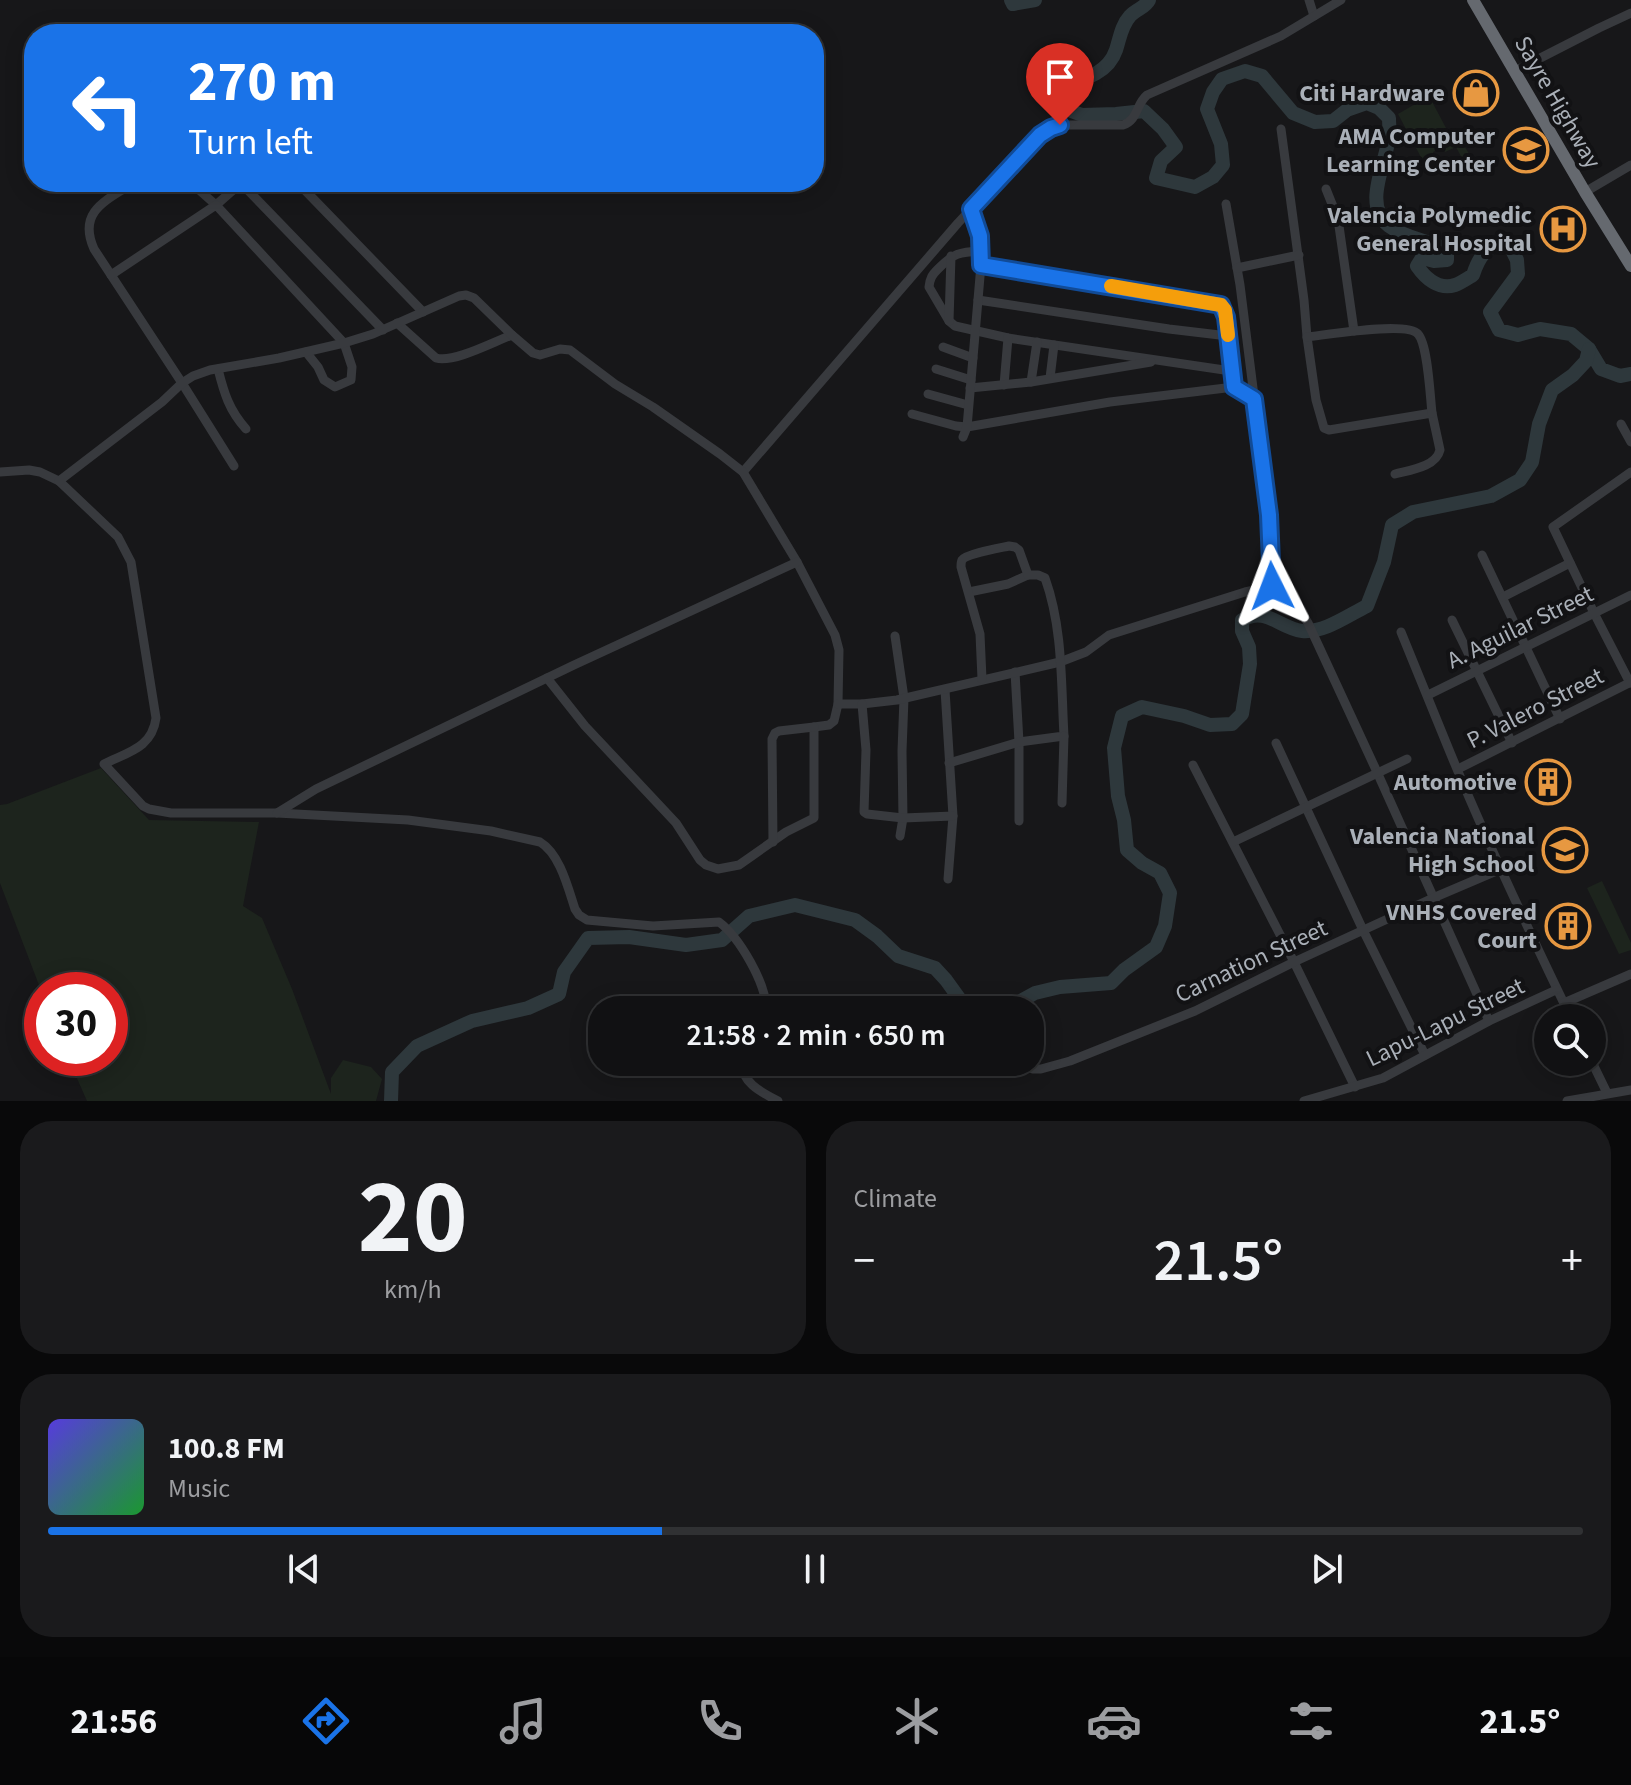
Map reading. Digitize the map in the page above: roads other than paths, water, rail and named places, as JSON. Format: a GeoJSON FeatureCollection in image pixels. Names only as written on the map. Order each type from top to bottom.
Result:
{"type":"FeatureCollection","features":[{"type":"Feature","properties":{"kind":"highway","name":"Sayre Highway"},"geometry":{"type":"LineString","coordinates":[[1473,0],[1631,266]]}},
{"type":"Feature","properties":{"kind":"street"},"geometry":{"type":"LineString","coordinates":[[1309,0],[1314,16]]}},
{"type":"Feature","properties":{"kind":"street"},"geometry":{"type":"LineString","coordinates":[[743,472],[971,209],[1040,135],[1060,125],[1130,123],[1138,105],[1147,95],[1281,36],[1341,0]]}},
{"type":"Feature","properties":{"kind":"street"},"geometry":{"type":"LineString","coordinates":[[1515,71],[1631,13]]}},
{"type":"Feature","properties":{"kind":"street"},"geometry":{"type":"LineString","coordinates":[[1281,129],[1316,400],[1324,428],[1329,430],[1432,413]]}},
{"type":"Feature","properties":{"kind":"street"},"geometry":{"type":"LineString","coordinates":[[1585,192],[1631,165]]}},
{"type":"Feature","properties":{"kind":"street"},"geometry":{"type":"LineString","coordinates":[[1326,189],[1338,219],[1354,331]]}},
{"type":"Feature","properties":{"kind":"street"},"geometry":{"type":"LineString","coordinates":[[120,192],[101,205],[90,218],[88,236],[234,466]]}},
{"type":"Feature","properties":{"kind":"street"},"geometry":{"type":"LineString","coordinates":[[201,192],[344,343],[352,367],[351,380],[335,387],[324,380],[306,352]]}},
{"type":"Feature","properties":{"kind":"street"},"geometry":{"type":"LineString","coordinates":[[111,275],[231,192]]}},
{"type":"Feature","properties":{"kind":"street"},"geometry":{"type":"LineString","coordinates":[[250,192],[383,330]]}},
{"type":"Feature","properties":{"kind":"street"},"geometry":{"type":"LineString","coordinates":[[307,192],[423,312]]}},
{"type":"Feature","properties":{"kind":"street"},"geometry":{"type":"LineString","coordinates":[[1226,204],[1269,515],[1272,586],[1301,612],[1308,623],[1489,1021]]}},
{"type":"Feature","properties":{"kind":"street"},"geometry":{"type":"LineString","coordinates":[[963,437],[967,427],[981,265],[980,236],[971,209]]}},
{"type":"Feature","properties":{"kind":"street"},"geometry":{"type":"LineString","coordinates":[[981,251],[951,255],[928,283],[949,321],[961,328],[1008,338],[1231,371]]}},
{"type":"Feature","properties":{"kind":"street"},"geometry":{"type":"LineString","coordinates":[[949,321],[951,255]]}},
{"type":"Feature","properties":{"kind":"street"},"geometry":{"type":"LineString","coordinates":[[1237,268],[1299,255]]}},
{"type":"Feature","properties":{"kind":"street"},"geometry":{"type":"LineString","coordinates":[[981,265],[1217,303],[1225,310],[1234,387]]}},
{"type":"Feature","properties":{"kind":"street"},"geometry":{"type":"LineString","coordinates":[[59,481],[182,383],[202,372],[344,343],[466,295],[481,304],[537,355],[560,349],[570,350],[743,472],[797,562],[835,635],[839,650],[838,704],[833,723],[779,731],[772,739],[773,842]]}},
{"type":"Feature","properties":{"kind":"street"},"geometry":{"type":"LineString","coordinates":[[978,300],[1228,336]]}},
{"type":"Feature","properties":{"kind":"street"},"geometry":{"type":"LineString","coordinates":[[397,323],[441,360],[512,335]]}},
{"type":"Feature","properties":{"kind":"street"},"geometry":{"type":"LineString","coordinates":[[1307,337],[1410,328],[1420,337],[1439,456],[1432,463],[1395,474]]}},
{"type":"Feature","properties":{"kind":"street"},"geometry":{"type":"LineString","coordinates":[[1004,385],[1008,338]]}},
{"type":"Feature","properties":{"kind":"street"},"geometry":{"type":"LineString","coordinates":[[1031,382],[1037,342]]}},
{"type":"Feature","properties":{"kind":"street"},"geometry":{"type":"LineString","coordinates":[[1050,378],[1054,345]]}},
{"type":"Feature","properties":{"kind":"street"},"geometry":{"type":"LineString","coordinates":[[943,347],[973,358]]}},
{"type":"Feature","properties":{"kind":"street"},"geometry":{"type":"LineString","coordinates":[[936,369],[970,384],[1004,385],[1162,361]]}},
{"type":"Feature","properties":{"kind":"street"},"geometry":{"type":"LineString","coordinates":[[218,369],[234,415],[246,429]]}},
{"type":"Feature","properties":{"kind":"street"},"geometry":{"type":"LineString","coordinates":[[912,414],[967,427],[1110,402],[1234,387],[1254,399]]}},
{"type":"Feature","properties":{"kind":"street"},"geometry":{"type":"LineString","coordinates":[[928,394],[968,405]]}},
{"type":"Feature","properties":{"kind":"street"},"geometry":{"type":"LineString","coordinates":[[1621,424],[1631,442]]}},
{"type":"Feature","properties":{"kind":"street"},"geometry":{"type":"LineString","coordinates":[[0,472],[29,470],[59,481],[118,537],[127,551],[156,718],[152,735],[145,744],[104,764],[143,806],[171,813],[277,813],[408,820],[491,831],[540,842],[546,845],[558,865],[579,915],[587,920],[653,926],[719,922],[760,978],[765,996]]}},
{"type":"Feature","properties":{"kind":"street"},"geometry":{"type":"LineString","coordinates":[[1630,683],[1553,527],[1631,472]]}},
{"type":"Feature","properties":{"kind":"street"},"geometry":{"type":"LineString","coordinates":[[982,679],[980,634],[961,564],[963,559],[1015,547],[1028,575]]}},
{"type":"Feature","properties":{"kind":"street"},"geometry":{"type":"LineString","coordinates":[[1482,555],[1560,719]]}},
{"type":"Feature","properties":{"kind":"street"},"geometry":{"type":"LineString","coordinates":[[277,813],[316,789],[797,562]]}},
{"type":"Feature","properties":{"kind":"street"},"geometry":{"type":"LineString","coordinates":[[1503,597],[1570,563]]}},
{"type":"Feature","properties":{"kind":"street"},"geometry":{"type":"LineString","coordinates":[[969,592],[1008,584],[1028,575],[1043,576],[1047,581],[1055,611],[1060,662],[1064,736],[1062,803]]}},
{"type":"Feature","properties":{"kind":"street"},"geometry":{"type":"LineString","coordinates":[[838,704],[904,698],[1060,662],[1086,652],[1109,635],[1272,586]]}},
{"type":"Feature","properties":{"kind":"street","name":"A. Aguilar Street"},"geometry":{"type":"LineString","coordinates":[[1428,695],[1631,595]]}},
{"type":"Feature","properties":{"kind":"street"},"geometry":{"type":"LineString","coordinates":[[1452,620],[1512,743]]}},
{"type":"Feature","properties":{"kind":"street"},"geometry":{"type":"LineString","coordinates":[[1401,632],[1501,869],[1564,1003]]}},
{"type":"Feature","properties":{"kind":"street"},"geometry":{"type":"LineString","coordinates":[[895,636],[904,698],[903,818],[900,836]]}},
{"type":"Feature","properties":{"kind":"street"},"geometry":{"type":"LineString","coordinates":[[1015,672],[1019,821]]}},
{"type":"Feature","properties":{"kind":"street"},"geometry":{"type":"LineString","coordinates":[[547,678],[585,726],[676,823],[700,860],[718,869],[739,865],[786,832],[814,818],[814,727]]}},
{"type":"Feature","properties":{"kind":"street","name":"P. Valero Street"},"geometry":{"type":"LineString","coordinates":[[1458,769],[1630,683]]}},
{"type":"Feature","properties":{"kind":"street"},"geometry":{"type":"LineString","coordinates":[[945,690],[953,816],[948,879]]}},
{"type":"Feature","properties":{"kind":"street"},"geometry":{"type":"LineString","coordinates":[[862,704],[866,750],[864,812],[903,818],[953,816]]}},
{"type":"Feature","properties":{"kind":"street"},"geometry":{"type":"LineString","coordinates":[[949,763],[1019,742],[1064,736]]}},
{"type":"Feature","properties":{"kind":"street"},"geometry":{"type":"LineString","coordinates":[[1276,743],[1425,1055]]}},
{"type":"Feature","properties":{"kind":"street"},"geometry":{"type":"LineString","coordinates":[[1233,842],[1407,759]]}},
{"type":"Feature","properties":{"kind":"street"},"geometry":{"type":"LineString","coordinates":[[1193,765],[1355,1087]]}},
{"type":"Feature","properties":{"kind":"street","name":"Carnation Street"},"geometry":{"type":"LineString","coordinates":[[1044,1068],[1070,1061],[1195,1011],[1294,962],[1501,869]]}},
{"type":"Feature","properties":{"kind":"street","name":"Lapu-Lapu Street"},"geometry":{"type":"LineString","coordinates":[[1564,1003],[1631,974]]}},
{"type":"Feature","properties":{"kind":"street","name":"Lapu-Lapu Street"},"geometry":{"type":"LineString","coordinates":[[1304,1101],[1383,1078],[1489,1021],[1556,990]]}},
{"type":"Feature","properties":{"kind":"street"},"geometry":{"type":"LineString","coordinates":[[745,1076],[756,1088],[778,1101]]}},
{"type":"Feature","properties":{"kind":"street"},"geometry":{"type":"LineString","coordinates":[[1599,1076],[1607,1093]]}},
{"type":"Feature","properties":{"kind":"street"},"geometry":{"type":"LineString","coordinates":[[1567,1101],[1631,1090]]}},
{"type":"Feature","properties":{"kind":"waterway"},"geometry":{"type":"LineString","coordinates":[[1011,0],[1013,4],[1035,0]]}},
{"type":"Feature","properties":{"kind":"waterway"},"geometry":{"type":"LineString","coordinates":[[1149,0],[1127,20],[1108,64],[1089,77],[1066,82],[1058,93],[1063,108],[1082,115],[1144,111],[1176,147],[1161,161],[1156,178],[1195,187],[1213,177],[1223,165],[1221,144],[1207,109],[1222,79],[1245,71],[1262,76],[1293,113],[1315,122],[1333,121],[1347,110],[1367,103],[1379,108],[1389,118],[1387,148],[1376,196],[1381,217],[1396,230],[1447,250],[1447,260],[1422,258],[1417,266],[1424,275],[1438,285],[1455,285],[1473,275],[1481,257],[1490,248],[1509,244],[1517,260],[1518,274],[1490,312],[1499,330],[1518,335],[1540,329],[1571,334],[1589,349],[1601,369],[1620,376],[1631,374]]}},
{"type":"Feature","properties":{"kind":"waterway"},"geometry":{"type":"LineString","coordinates":[[1030,996],[1060,987],[1111,983],[1156,947],[1165,926],[1170,893],[1160,873],[1127,850],[1114,748],[1122,716],[1142,707],[1210,725],[1232,724],[1242,714],[1250,664],[1242,620],[1258,615],[1294,629],[1310,631],[1335,623],[1367,606],[1384,562],[1392,525],[1413,512],[1491,496],[1520,480],[1532,462],[1539,424],[1552,390],[1586,361],[1589,349]]}},
{"type":"Feature","properties":{"kind":"waterway"},"geometry":{"type":"LineString","coordinates":[[391,1101],[392,1072],[417,1046],[472,1021],[528,1008],[559,994],[564,972],[588,938],[629,937],[686,945],[722,940],[749,916],[795,905],[855,920],[898,956],[935,968],[958,996]]}},
{"type":"Feature","properties":{"kind":"place","name":"Citi Hardware"},"geometry":{"type":"Point","coordinates":[1476,93]}},
{"type":"Feature","properties":{"kind":"place","name":"AMA Computer Learning Center"},"geometry":{"type":"Point","coordinates":[1526,150]}},
{"type":"Feature","properties":{"kind":"place","name":"Valencia Polymedic General Hospital"},"geometry":{"type":"Point","coordinates":[1563,229]}},
{"type":"Feature","properties":{"kind":"place","name":"Automotive"},"geometry":{"type":"Point","coordinates":[1548,782]}},
{"type":"Feature","properties":{"kind":"place","name":"Valencia National High School"},"geometry":{"type":"Point","coordinates":[1565,850]}},
{"type":"Feature","properties":{"kind":"place","name":"VNHS Covered Court"},"geometry":{"type":"Point","coordinates":[1568,926]}}]}
